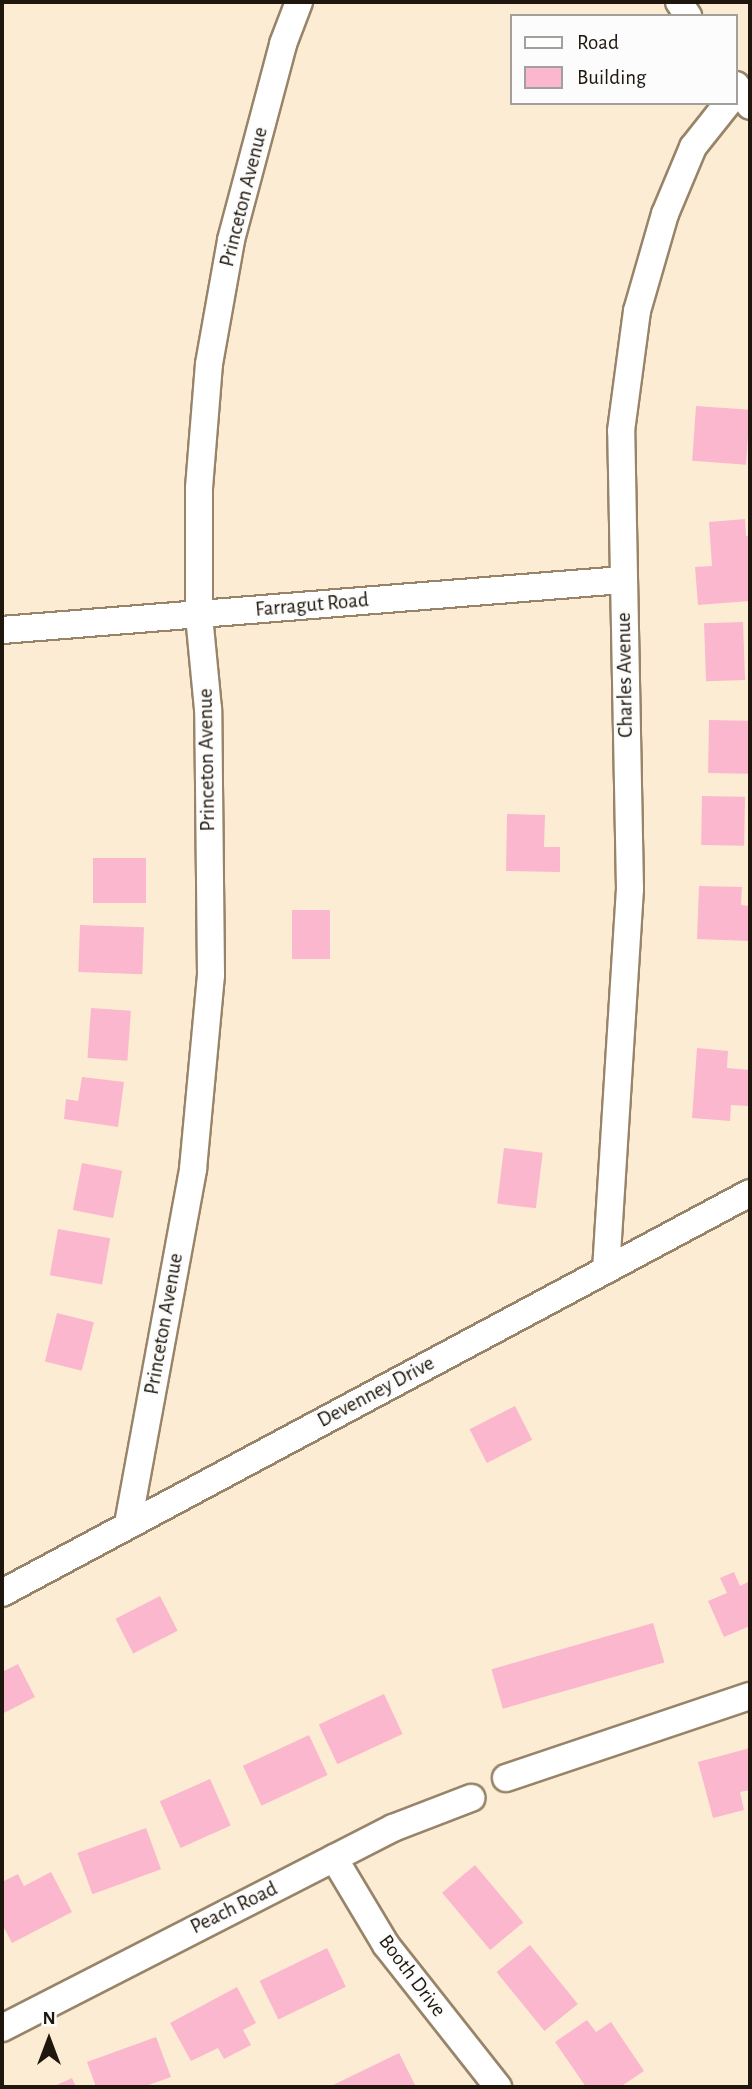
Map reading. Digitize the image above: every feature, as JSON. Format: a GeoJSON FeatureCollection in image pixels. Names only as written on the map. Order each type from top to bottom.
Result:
{"type":"FeatureCollection","features":[{"type":"Feature","properties":{"kind":"street","name":"Princeton Avenue"},"geometry":{"type":"LineString","coordinates":[[128,1524],[193,1169],[211,975],[208,709],[199,615],[199,488],[209,364],[231,240],[283,44],[299,2]]}},
{"type":"Feature","properties":{"kind":"street","name":"Charles Avenue"},"geometry":{"type":"LineString","coordinates":[[606,1270],[630,889],[621,431],[637,311],[665,214],[693,147],[730,105]]}},
{"type":"Feature","properties":{"kind":"street","name":"Farragut Road"},"geometry":{"type":"LineString","coordinates":[[2,630],[622,580]]}},
{"type":"Feature","properties":{"kind":"street","name":"Devenney Drive"},"geometry":{"type":"LineString","coordinates":[[2,1593],[750,1193]]}},
{"type":"Feature","properties":{"kind":"street"},"geometry":{"type":"LineString","coordinates":[[506,1778],[750,1696]]}},
{"type":"Feature","properties":{"kind":"street","name":"Peach Road"},"geometry":{"type":"LineString","coordinates":[[2,2028],[334,1858],[471,1798]]}},
{"type":"Feature","properties":{"kind":"street","name":"Booth Drive"},"geometry":{"type":"LineString","coordinates":[[334,1858],[386,1945],[498,2087]]}},
{"type":"Feature","properties":{"kind":"building"},"geometry":{"type":"Polygon","coordinates":[[[696,406],[750,410],[746,465],[692,461],[696,406]]]}},
{"type":"Feature","properties":{"kind":"building"},"geometry":{"type":"Polygon","coordinates":[[[745,519],[746,536],[750,535],[750,601],[698,605],[695,567],[712,566],[709,522],[745,519]]]}},
{"type":"Feature","properties":{"kind":"building"},"geometry":{"type":"Polygon","coordinates":[[[743,622],[745,680],[706,681],[704,623],[743,622]]]}},
{"type":"Feature","properties":{"kind":"building"},"geometry":{"type":"Polygon","coordinates":[[[709,720],[749,721],[748,774],[708,773],[709,720]]]}},
{"type":"Feature","properties":{"kind":"building"},"geometry":{"type":"Polygon","coordinates":[[[702,796],[745,797],[744,846],[701,845],[702,796]]]}},
{"type":"Feature","properties":{"kind":"building"},"geometry":{"type":"Polygon","coordinates":[[[507,814],[545,815],[544,847],[560,847],[560,872],[506,871],[507,814]]]}},
{"type":"Feature","properties":{"kind":"building"},"geometry":{"type":"Polygon","coordinates":[[[93,858],[146,858],[146,903],[93,903],[93,858]]]}},
{"type":"Feature","properties":{"kind":"building"},"geometry":{"type":"Polygon","coordinates":[[[699,886],[742,887],[741,905],[750,906],[750,941],[697,939],[699,886]]]}},
{"type":"Feature","properties":{"kind":"building"},"geometry":{"type":"Polygon","coordinates":[[[292,910],[330,910],[330,959],[292,959],[292,910]]]}},
{"type":"Feature","properties":{"kind":"building"},"geometry":{"type":"Polygon","coordinates":[[[80,925],[144,927],[142,974],[78,972],[80,925]]]}},
{"type":"Feature","properties":{"kind":"building"},"geometry":{"type":"Polygon","coordinates":[[[91,1008],[131,1011],[127,1061],[88,1058],[91,1008]]]}},
{"type":"Feature","properties":{"kind":"building"},"geometry":{"type":"Polygon","coordinates":[[[697,1048],[728,1051],[727,1068],[750,1070],[749,1106],[731,1105],[730,1121],[692,1118],[697,1048]]]}},
{"type":"Feature","properties":{"kind":"building"},"geometry":{"type":"Polygon","coordinates":[[[82,1077],[124,1082],[118,1127],[64,1119],[66,1099],[78,1101],[82,1077]]]}},
{"type":"Feature","properties":{"kind":"building"},"geometry":{"type":"Polygon","coordinates":[[[504,1148],[543,1153],[536,1208],[497,1204],[504,1148]]]}},
{"type":"Feature","properties":{"kind":"building"},"geometry":{"type":"Polygon","coordinates":[[[82,1163],[122,1171],[113,1218],[73,1210],[82,1163]]]}},
{"type":"Feature","properties":{"kind":"building"},"geometry":{"type":"Polygon","coordinates":[[[58,1229],[110,1238],[102,1284],[50,1275],[58,1229]]]}},
{"type":"Feature","properties":{"kind":"building"},"geometry":{"type":"Polygon","coordinates":[[[57,1313],[94,1322],[82,1371],[45,1362],[57,1313]]]}},
{"type":"Feature","properties":{"kind":"building"},"geometry":{"type":"Polygon","coordinates":[[[515,1406],[532,1440],[487,1463],[470,1429],[515,1406]]]}},
{"type":"Feature","properties":{"kind":"building"},"geometry":{"type":"Polygon","coordinates":[[[734,1572],[740,1586],[750,1581],[750,1626],[724,1637],[708,1601],[727,1593],[720,1578],[734,1572]]]}},
{"type":"Feature","properties":{"kind":"building"},"geometry":{"type":"Polygon","coordinates":[[[160,1596],[178,1631],[133,1653],[115,1619],[160,1596]]]}},
{"type":"Feature","properties":{"kind":"building"},"geometry":{"type":"Polygon","coordinates":[[[653,1623],[664,1662],[503,1709],[492,1669],[653,1623]]]}},
{"type":"Feature","properties":{"kind":"building"},"geometry":{"type":"Polygon","coordinates":[[[18,1664],[35,1697],[2,1714],[2,1672],[18,1664]]]}},
{"type":"Feature","properties":{"kind":"building"},"geometry":{"type":"Polygon","coordinates":[[[384,1694],[403,1734],[337,1764],[319,1724],[384,1694]]]}},
{"type":"Feature","properties":{"kind":"building"},"geometry":{"type":"Polygon","coordinates":[[[309,1735],[328,1775],[261,1806],[243,1766],[309,1735]]]}},
{"type":"Feature","properties":{"kind":"building"},"geometry":{"type":"Polygon","coordinates":[[[750,1748],[750,1790],[740,1792],[744,1810],[713,1818],[698,1762],[750,1748]]]}},
{"type":"Feature","properties":{"kind":"building"},"geometry":{"type":"Polygon","coordinates":[[[210,1779],[231,1826],[180,1848],[160,1801],[210,1779]]]}},
{"type":"Feature","properties":{"kind":"building"},"geometry":{"type":"Polygon","coordinates":[[[146,1828],[161,1869],[92,1894],[77,1853],[146,1828]]]}},
{"type":"Feature","properties":{"kind":"building"},"geometry":{"type":"Polygon","coordinates":[[[475,1865],[523,1922],[490,1950],[442,1893],[475,1865]]]}},
{"type":"Feature","properties":{"kind":"building"},"geometry":{"type":"Polygon","coordinates":[[[51,1872],[72,1912],[12,1943],[2,1924],[2,1882],[18,1874],[24,1886],[51,1872]]]}},
{"type":"Feature","properties":{"kind":"building"},"geometry":{"type":"Polygon","coordinates":[[[530,1945],[578,2004],[544,2031],[497,1972],[530,1945]]]}},
{"type":"Feature","properties":{"kind":"building"},"geometry":{"type":"Polygon","coordinates":[[[327,1948],[346,1987],[278,2020],[260,1981],[327,1948]]]}},
{"type":"Feature","properties":{"kind":"building"},"geometry":{"type":"Polygon","coordinates":[[[237,1987],[256,2023],[243,2030],[251,2045],[224,2059],[218,2048],[191,2061],[170,2023],[237,1987]]]}},
{"type":"Feature","properties":{"kind":"building"},"geometry":{"type":"Polygon","coordinates":[[[587,2020],[596,2032],[611,2022],[644,2071],[620,2087],[586,2087],[555,2042],[587,2020]]]}},
{"type":"Feature","properties":{"kind":"building"},"geometry":{"type":"Polygon","coordinates":[[[156,2037],[171,2077],[143,2087],[96,2087],[87,2062],[156,2037]]]}},
{"type":"Feature","properties":{"kind":"building"},"geometry":{"type":"Polygon","coordinates":[[[399,2053],[416,2087],[329,2087],[399,2053]]]}},
{"type":"Feature","properties":{"kind":"building"},"geometry":{"type":"Polygon","coordinates":[[[72,2078],[76,2087],[52,2087],[72,2078]]]}}]}
